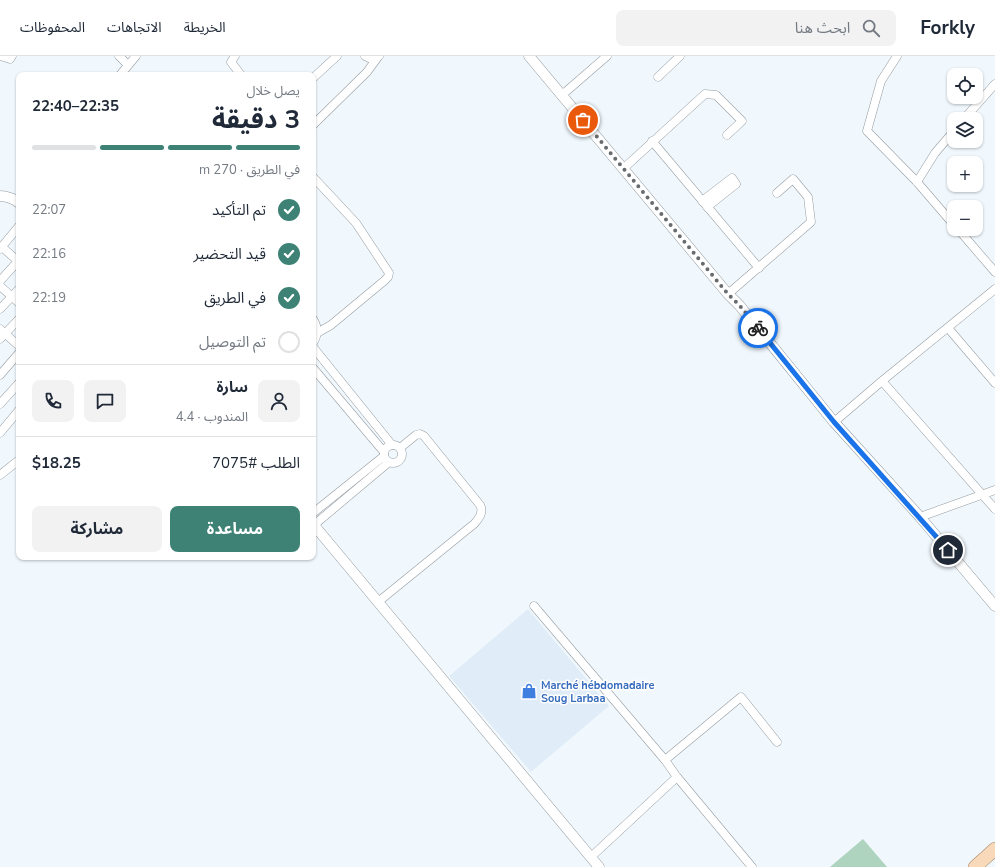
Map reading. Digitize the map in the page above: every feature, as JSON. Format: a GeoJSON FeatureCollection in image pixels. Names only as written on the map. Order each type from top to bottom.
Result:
{"type":"FeatureCollection","features":[{"type":"Feature","properties":{"kind":"main road"},"geometry":{"type":"LineString","coordinates":[[975,867],[994,854]]}},
{"type":"Feature","properties":{"kind":"street"},"geometry":{"type":"LineString","coordinates":[[1,56],[10,59],[12,56]]}},
{"type":"Feature","properties":{"kind":"street"},"geometry":{"type":"LineString","coordinates":[[119,56],[128,65]]}},
{"type":"Feature","properties":{"kind":"street"},"geometry":{"type":"LineString","coordinates":[[122,72],[136,56]]}},
{"type":"Feature","properties":{"kind":"street"},"geometry":{"type":"LineString","coordinates":[[235,56],[231,62],[239,72]]}},
{"type":"Feature","properties":{"kind":"street"},"geometry":{"type":"LineString","coordinates":[[316,75],[338,56]]}},
{"type":"Feature","properties":{"kind":"street"},"geometry":{"type":"LineString","coordinates":[[365,56],[371,59],[379,57]]}},
{"type":"Feature","properties":{"kind":"street"},"geometry":{"type":"LineString","coordinates":[[529,56],[728,294],[740,306],[834,422],[920,517],[995,606]]}},
{"type":"Feature","properties":{"kind":"street"},"geometry":{"type":"LineString","coordinates":[[562,95],[607,56]]}},
{"type":"Feature","properties":{"kind":"street"},"geometry":{"type":"LineString","coordinates":[[658,77],[680,56]]}},
{"type":"Feature","properties":{"kind":"street"},"geometry":{"type":"LineString","coordinates":[[897,56],[881,81],[867,131],[917,182],[947,217]]}},
{"type":"Feature","properties":{"kind":"street"},"geometry":{"type":"LineString","coordinates":[[316,122],[367,72],[379,57]]}},
{"type":"Feature","properties":{"kind":"street"},"geometry":{"type":"LineString","coordinates":[[970,112],[995,84]]}},
{"type":"Feature","properties":{"kind":"street"},"geometry":{"type":"LineString","coordinates":[[624,168],[705,94],[716,95],[742,121],[727,135]]}},
{"type":"Feature","properties":{"kind":"street"},"geometry":{"type":"LineString","coordinates":[[917,182],[935,153],[947,139]]}},
{"type":"Feature","properties":{"kind":"street"},"geometry":{"type":"LineString","coordinates":[[652,141],[759,268]]}},
{"type":"Feature","properties":{"kind":"street"},"geometry":{"type":"LineString","coordinates":[[728,294],[811,222],[808,197],[793,179],[777,193]]}},
{"type":"Feature","properties":{"kind":"street"},"geometry":{"type":"LineString","coordinates":[[316,180],[356,223],[389,273],[388,277],[384,281],[331,325],[317,333],[316,324]]}},
{"type":"Feature","properties":{"kind":"street"},"geometry":{"type":"LineString","coordinates":[[0,196],[16,199]]}},
{"type":"Feature","properties":{"kind":"street"},"geometry":{"type":"LineString","coordinates":[[16,230],[1,248],[16,259]]}},
{"type":"Feature","properties":{"kind":"street"},"geometry":{"type":"LineString","coordinates":[[964,236],[995,272]]}},
{"type":"Feature","properties":{"kind":"street"},"geometry":{"type":"LineString","coordinates":[[0,281],[16,264]]}},
{"type":"Feature","properties":{"kind":"street"},"geometry":{"type":"LineString","coordinates":[[0,286],[16,300]]}},
{"type":"Feature","properties":{"kind":"street"},"geometry":{"type":"LineString","coordinates":[[834,422],[995,289]]}},
{"type":"Feature","properties":{"kind":"street"},"geometry":{"type":"LineString","coordinates":[[0,309],[16,292]]}},
{"type":"Feature","properties":{"kind":"street"},"geometry":{"type":"LineString","coordinates":[[16,321],[2,334],[16,344]]}},
{"type":"Feature","properties":{"kind":"street"},"geometry":{"type":"LineString","coordinates":[[948,328],[995,383]]}},
{"type":"Feature","properties":{"kind":"street"},"geometry":{"type":"LineString","coordinates":[[316,351],[396,446],[402,451],[400,459],[397,462],[386,457],[316,372]]}},
{"type":"Feature","properties":{"kind":"street"},"geometry":{"type":"LineString","coordinates":[[0,375],[16,356]]}},
{"type":"Feature","properties":{"kind":"street"},"geometry":{"type":"LineString","coordinates":[[882,381],[995,510]]}},
{"type":"Feature","properties":{"kind":"street"},"geometry":{"type":"LineString","coordinates":[[0,404],[16,386]]}},
{"type":"Feature","properties":{"kind":"street"},"geometry":{"type":"LineString","coordinates":[[0,433],[16,414]]}},
{"type":"Feature","properties":{"kind":"street"},"geometry":{"type":"LineString","coordinates":[[316,523],[386,457],[388,446],[396,446],[420,434],[424,436],[480,505],[481,513],[474,524],[378,602]]}},
{"type":"Feature","properties":{"kind":"street"},"geometry":{"type":"LineString","coordinates":[[316,511],[386,457]]}},
{"type":"Feature","properties":{"kind":"street"},"geometry":{"type":"LineString","coordinates":[[0,475],[16,462]]}},
{"type":"Feature","properties":{"kind":"street"},"geometry":{"type":"LineString","coordinates":[[920,517],[995,490]]}},
{"type":"Feature","properties":{"kind":"street"},"geometry":{"type":"LineString","coordinates":[[316,527],[599,867]]}},
{"type":"Feature","properties":{"kind":"street"},"geometry":{"type":"LineString","coordinates":[[534,606],[665,760],[677,777],[752,867]]}},
{"type":"Feature","properties":{"kind":"street"},"geometry":{"type":"LineString","coordinates":[[665,760],[741,697],[777,742]]}},
{"type":"Feature","properties":{"kind":"street"},"geometry":{"type":"LineString","coordinates":[[591,857],[677,777]]}},
{"type":"Feature","properties":{"kind":"shaded area","name":"Marché hébdomadaire Soug Larbaa"},"geometry":{"type":"Polygon","coordinates":[[[528,609],[609,706],[531,772],[449,676],[528,609]]]}},
{"type":"Feature","properties":{"kind":"green space"},"geometry":{"type":"Polygon","coordinates":[[[863,839],[887,867],[830,867],[863,839]]]}},
{"type":"Feature","properties":{"kind":"way so far"},"geometry":{"type":"LineString","coordinates":[[583,120],[758,328]]}},
{"type":"Feature","properties":{"kind":"place","name":"Marché hébdomadaire Soug Larbaa"},"geometry":{"type":"Point","coordinates":[529,691]}},
{"type":"Feature","properties":{"kind":"route"},"geometry":{"type":"LineString","coordinates":[[758,328],[834,422],[948,550]]}}]}
